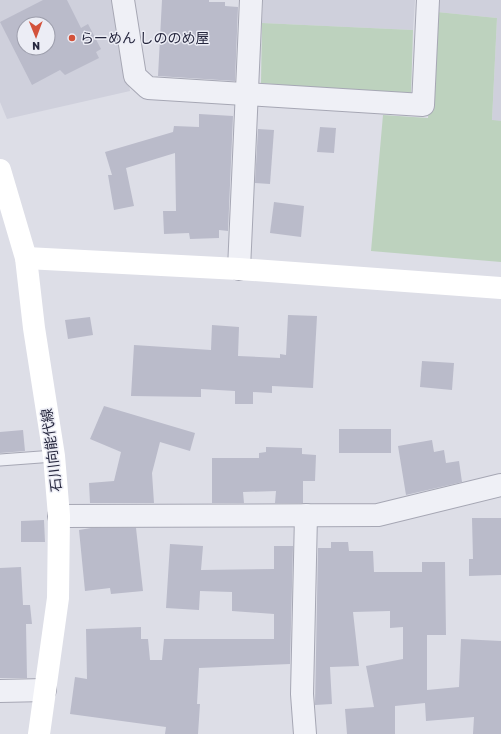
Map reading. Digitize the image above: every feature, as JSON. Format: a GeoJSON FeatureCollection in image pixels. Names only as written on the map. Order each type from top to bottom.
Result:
{"type":"FeatureCollection","features":[{"type":"Feature","properties":{"kind":"main road","name":"石川向能代線"},"geometry":{"type":"LineString","coordinates":[[0,170],[6,209],[26,258],[34,328],[54,456],[59,516],[58,598],[40,734]]}},
{"type":"Feature","properties":{"kind":"main road"},"geometry":{"type":"LineString","coordinates":[[26,258],[239,269],[501,288]]}},
{"type":"Feature","properties":{"kind":"street"},"geometry":{"type":"LineString","coordinates":[[123,0],[135,76],[148,88],[423,105],[428,0]]}},
{"type":"Feature","properties":{"kind":"street"},"geometry":{"type":"LineString","coordinates":[[239,269],[251,0]]}},
{"type":"Feature","properties":{"kind":"street"},"geometry":{"type":"LineString","coordinates":[[59,516],[378,515],[501,485]]}},
{"type":"Feature","properties":{"kind":"street"},"geometry":{"type":"LineString","coordinates":[[305,734],[302,694],[306,515]]}},
{"type":"Feature","properties":{"kind":"street"},"geometry":{"type":"LineString","coordinates":[[0,691],[45,690]]}},
{"type":"Feature","properties":{"kind":"lane"},"geometry":{"type":"LineString","coordinates":[[0,460],[54,456]]}},
{"type":"Feature","properties":{"kind":"shaded area"},"geometry":{"type":"Polygon","coordinates":[[[0,0],[115,0],[130,91],[7,119],[0,102],[0,0]]]}},
{"type":"Feature","properties":{"kind":"shaded area"},"geometry":{"type":"Polygon","coordinates":[[[263,0],[415,0],[413,30],[262,23],[263,0]]]}},
{"type":"Feature","properties":{"kind":"shaded area"},"geometry":{"type":"Polygon","coordinates":[[[437,0],[501,0],[501,121],[492,121],[497,18],[437,12],[437,0]]]}},
{"type":"Feature","properties":{"kind":"green space"},"geometry":{"type":"Polygon","coordinates":[[[437,12],[497,18],[492,120],[501,121],[501,262],[371,251],[383,115],[428,118],[437,12]]]}},
{"type":"Feature","properties":{"kind":"green space"},"geometry":{"type":"Polygon","coordinates":[[[262,23],[413,30],[411,95],[261,83],[262,23]]]}},
{"type":"Feature","properties":{"kind":"building","name":"らーめん しののめ屋"},"geometry":{"type":"Polygon","coordinates":[[[43,0],[67,0],[81,28],[88,24],[101,49],[96,52],[99,58],[65,75],[60,70],[32,85],[17,56],[56,56],[56,16],[16,16],[16,54],[0,22],[43,0]]]}},
{"type":"Feature","properties":{"kind":"building"},"geometry":{"type":"Polygon","coordinates":[[[162,0],[209,0],[209,2],[225,2],[225,6],[238,7],[235,81],[158,76],[162,0]]]}},
{"type":"Feature","properties":{"kind":"building"},"geometry":{"type":"Polygon","coordinates":[[[199,114],[233,116],[228,231],[219,230],[219,238],[190,239],[189,233],[164,234],[163,211],[176,211],[175,153],[126,168],[134,206],[114,210],[108,175],[112,175],[105,152],[173,132],[174,126],[199,127],[199,114]]]}},
{"type":"Feature","properties":{"kind":"building"},"geometry":{"type":"Polygon","coordinates":[[[320,127],[336,128],[334,153],[317,152],[320,127]]]}},
{"type":"Feature","properties":{"kind":"building"},"geometry":{"type":"Polygon","coordinates":[[[258,129],[274,130],[270,184],[255,183],[258,129]]]}},
{"type":"Feature","properties":{"kind":"building"},"geometry":{"type":"Polygon","coordinates":[[[274,202],[304,206],[301,237],[270,233],[274,202]]]}},
{"type":"Feature","properties":{"kind":"building"},"geometry":{"type":"Polygon","coordinates":[[[288,315],[317,316],[313,388],[272,386],[272,393],[253,392],[253,404],[235,404],[235,391],[201,389],[201,397],[131,396],[134,345],[211,350],[212,325],[239,327],[238,356],[280,358],[280,354],[286,355],[288,315]]]}},
{"type":"Feature","properties":{"kind":"building"},"geometry":{"type":"Polygon","coordinates":[[[90,317],[93,335],[68,339],[65,320],[90,317]]]}},
{"type":"Feature","properties":{"kind":"building"},"geometry":{"type":"Polygon","coordinates":[[[422,361],[454,363],[452,390],[420,387],[422,361]]]}},
{"type":"Feature","properties":{"kind":"building"},"geometry":{"type":"Polygon","coordinates":[[[104,406],[195,433],[190,451],[160,442],[152,473],[154,503],[90,503],[89,483],[114,481],[121,452],[90,439],[104,406]]]}},
{"type":"Feature","properties":{"kind":"building"},"geometry":{"type":"Polygon","coordinates":[[[339,429],[391,429],[391,453],[339,453],[339,429]]]}},
{"type":"Feature","properties":{"kind":"building"},"geometry":{"type":"Polygon","coordinates":[[[23,430],[25,451],[0,453],[0,432],[23,430]]]}},
{"type":"Feature","properties":{"kind":"building"},"geometry":{"type":"Polygon","coordinates":[[[432,440],[434,452],[444,450],[446,463],[459,461],[462,482],[406,495],[398,446],[432,440]]]}},
{"type":"Feature","properties":{"kind":"building"},"geometry":{"type":"Polygon","coordinates":[[[266,447],[302,448],[302,454],[316,455],[315,481],[303,481],[303,503],[275,503],[276,491],[243,492],[244,503],[212,503],[212,458],[259,458],[259,453],[266,452],[266,447]]]}},
{"type":"Feature","properties":{"kind":"building"},"geometry":{"type":"Polygon","coordinates":[[[472,518],[501,518],[501,575],[469,576],[469,559],[473,559],[472,518]]]}},
{"type":"Feature","properties":{"kind":"building"},"geometry":{"type":"Polygon","coordinates":[[[44,520],[45,542],[21,542],[21,521],[44,520]]]}},
{"type":"Feature","properties":{"kind":"building"},"geometry":{"type":"Polygon","coordinates":[[[91,528],[136,528],[143,591],[111,594],[110,588],[85,591],[79,530],[91,528]]]}},
{"type":"Feature","properties":{"kind":"building"},"geometry":{"type":"Polygon","coordinates":[[[331,542],[348,542],[349,551],[373,551],[374,572],[422,572],[422,562],[445,562],[446,635],[427,635],[427,690],[459,687],[461,639],[501,641],[501,734],[473,734],[474,717],[426,721],[425,703],[395,706],[395,734],[347,734],[345,709],[374,707],[366,666],[403,659],[403,627],[390,628],[390,611],[353,612],[359,666],[330,667],[332,704],[315,705],[318,548],[331,548],[331,542]]]}},
{"type":"Feature","properties":{"kind":"building"},"geometry":{"type":"Polygon","coordinates":[[[170,544],[203,546],[201,570],[274,569],[274,546],[293,546],[290,664],[199,668],[197,704],[200,704],[198,734],[165,734],[166,727],[70,714],[75,677],[87,679],[86,629],[141,627],[141,639],[148,639],[150,660],[162,660],[164,639],[274,639],[274,614],[232,611],[232,592],[200,591],[199,610],[166,608],[170,544]]]}},
{"type":"Feature","properties":{"kind":"building"},"geometry":{"type":"Polygon","coordinates":[[[21,567],[23,605],[30,605],[32,624],[26,624],[27,678],[0,678],[0,568],[21,567]]]}},
{"type":"Feature","properties":{"kind":"place","name":"らーめん しののめ屋"},"geometry":{"type":"Point","coordinates":[72,38]}}]}
